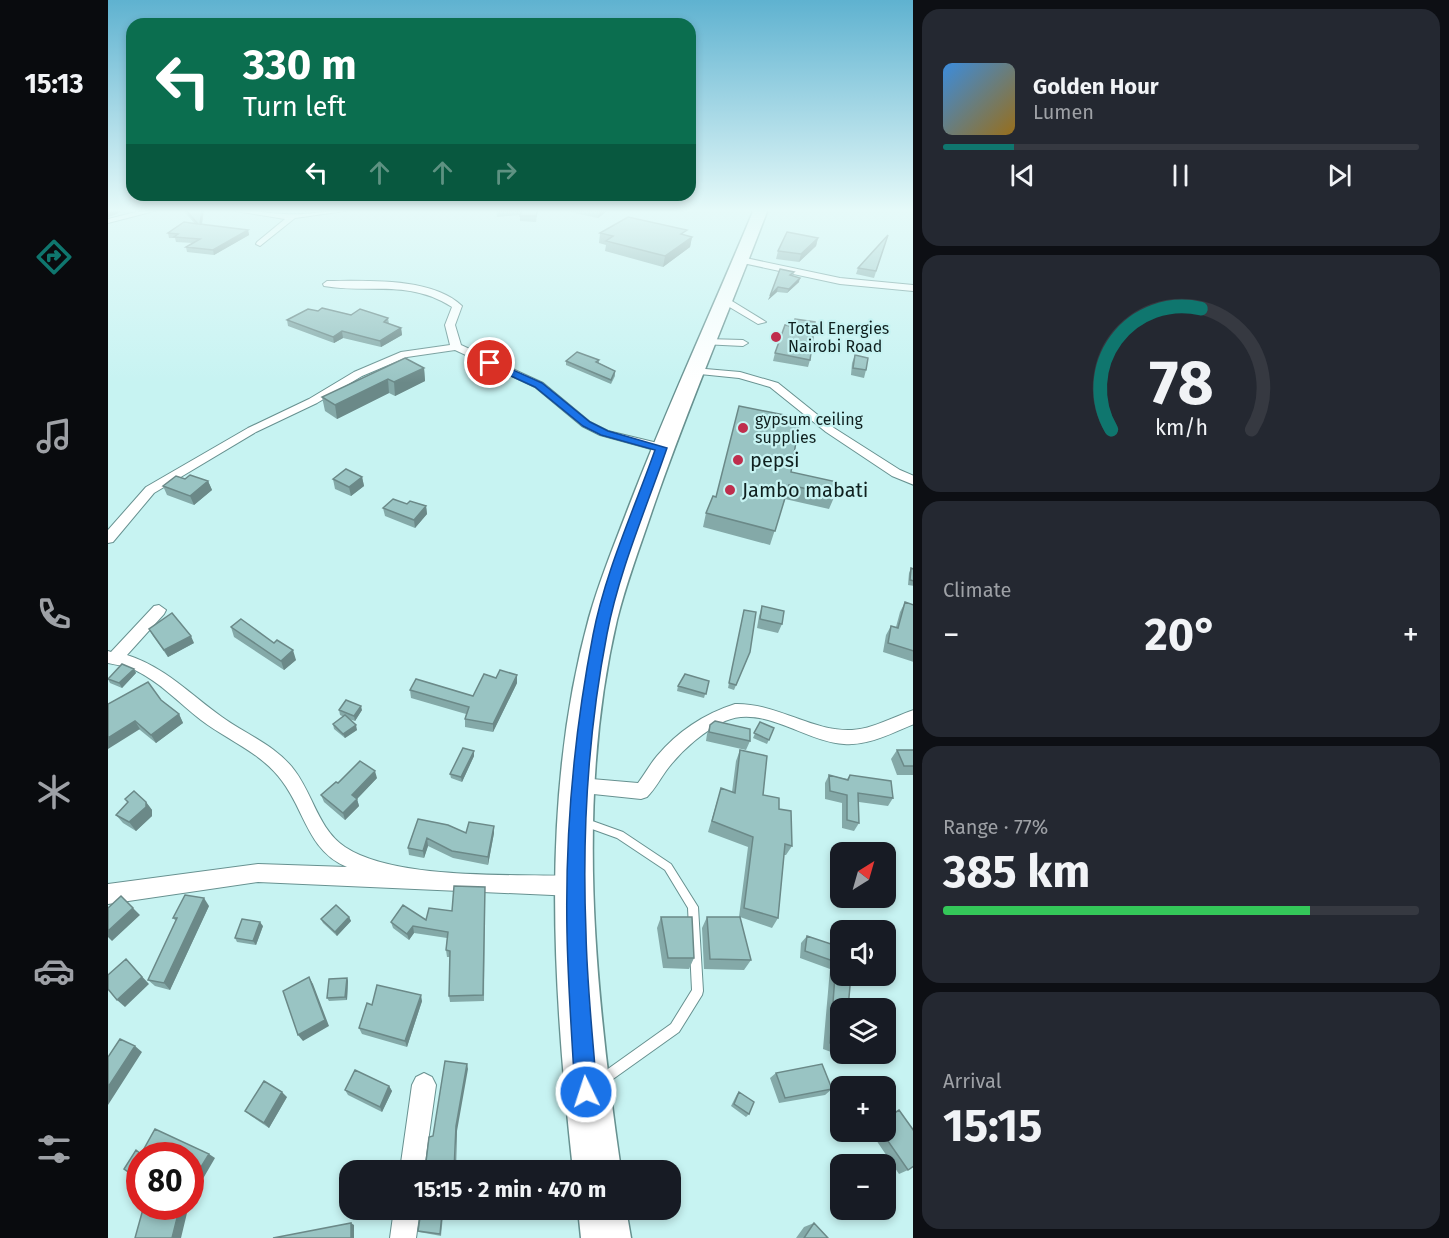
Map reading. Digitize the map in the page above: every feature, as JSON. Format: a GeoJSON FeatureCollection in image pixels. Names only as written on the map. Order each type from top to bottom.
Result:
{"type":"FeatureCollection","features":[{"type":"Feature","properties":{"kind":"highway"},"geometry":{"type":"LineString","coordinates":[[596,1160],[586,1092],[576,933],[577,819],[600,633],[613,586],[662,448],[738,267]]}},
{"type":"Feature","properties":{"kind":"highway"},"geometry":{"type":"LineString","coordinates":[[604,1220],[606,1238]]}},
{"type":"Feature","properties":{"kind":"street"},"geometry":{"type":"LineString","coordinates":[[773,267],[840,281],[913,288]]}},
{"type":"Feature","properties":{"kind":"street"},"geometry":{"type":"LineString","coordinates":[[327,284],[402,287],[449,299],[457,306],[450,325],[456,347]]}},
{"type":"Feature","properties":{"kind":"street"},"geometry":{"type":"LineString","coordinates":[[724,300],[761,322]]}},
{"type":"Feature","properties":{"kind":"street"},"geometry":{"type":"LineString","coordinates":[[706,342],[743,343]]}},
{"type":"Feature","properties":{"kind":"street"},"geometry":{"type":"LineString","coordinates":[[108,539],[150,490],[252,430],[313,401],[358,374],[405,354],[456,347],[539,385],[586,424],[604,433],[662,448]]}},
{"type":"Feature","properties":{"kind":"street"},"geometry":{"type":"LineString","coordinates":[[694,371],[753,377],[774,385],[830,430],[896,473],[913,481]]}},
{"type":"Feature","properties":{"kind":"street"},"geometry":{"type":"LineString","coordinates":[[111,658],[159,610]]}},
{"type":"Feature","properties":{"kind":"street"},"geometry":{"type":"LineString","coordinates":[[111,658],[137,664],[170,682],[217,723],[273,758],[289,777],[312,820],[335,851],[415,881]]}},
{"type":"Feature","properties":{"kind":"street"},"geometry":{"type":"LineString","coordinates":[[580,786],[641,791],[666,759],[688,738],[720,716],[735,710],[766,714],[824,735],[847,737],[867,735],[913,717]]}},
{"type":"Feature","properties":{"kind":"street"},"geometry":{"type":"LineString","coordinates":[[108,894],[258,873],[577,886]]}},
{"type":"Feature","properties":{"kind":"street"},"geometry":{"type":"LineString","coordinates":[[413,1160],[424,1085]]}},
{"type":"Feature","properties":{"kind":"street"},"geometry":{"type":"LineString","coordinates":[[403,1238],[405,1220]]}},
{"type":"Feature","properties":{"kind":"lane"},"geometry":{"type":"LineString","coordinates":[[577,819],[620,835],[668,867],[693,907],[698,992],[675,1028],[586,1092]]}},
{"type":"Feature","properties":{"kind":"building"},"geometry":{"type":"Polygon","coordinates":[[[859,267],[877,267],[876,271],[859,267]]]}},
{"type":"Feature","properties":{"kind":"building"},"geometry":{"type":"Polygon","coordinates":[[[780,269],[794,272],[790,275],[800,278],[789,289],[778,287],[770,296],[780,269]]]}},
{"type":"Feature","properties":{"kind":"building"},"geometry":{"type":"Polygon","coordinates":[[[322,308],[351,315],[360,309],[388,318],[384,322],[401,328],[380,341],[342,331],[333,337],[287,320],[308,309],[318,311],[322,308]]]}},
{"type":"Feature","properties":{"kind":"building"},"geometry":{"type":"Polygon","coordinates":[[[795,319],[815,322],[810,360],[775,353],[785,325],[794,327],[795,319]]]}},
{"type":"Feature","properties":{"kind":"building"},"geometry":{"type":"Polygon","coordinates":[[[577,352],[599,360],[596,362],[615,371],[611,380],[566,361],[577,352]]]}},
{"type":"Feature","properties":{"kind":"building"},"geometry":{"type":"Polygon","coordinates":[[[855,355],[868,358],[866,370],[853,368],[855,355]]]}},
{"type":"Feature","properties":{"kind":"building"},"geometry":{"type":"Polygon","coordinates":[[[405,358],[424,368],[394,382],[388,379],[335,405],[322,397],[405,358]]]}},
{"type":"Feature","properties":{"kind":"building"},"geometry":{"type":"Polygon","coordinates":[[[739,406],[800,418],[791,472],[837,482],[835,495],[789,485],[775,531],[706,513],[713,496],[716,497],[739,406]]]}},
{"type":"Feature","properties":{"kind":"building"},"geometry":{"type":"Polygon","coordinates":[[[346,469],[362,477],[349,487],[333,479],[346,469]]]}},
{"type":"Feature","properties":{"kind":"building"},"geometry":{"type":"Polygon","coordinates":[[[190,475],[208,481],[190,496],[163,486],[176,476],[185,479],[190,475]]]}},
{"type":"Feature","properties":{"kind":"building"},"geometry":{"type":"Polygon","coordinates":[[[393,499],[407,504],[410,501],[426,506],[414,520],[383,508],[393,499]]]}},
{"type":"Feature","properties":{"kind":"building"},"geometry":{"type":"Polygon","coordinates":[[[911,568],[913,569],[913,581],[910,580],[911,568]]]}},
{"type":"Feature","properties":{"kind":"building"},"geometry":{"type":"Polygon","coordinates":[[[905,602],[913,605],[913,651],[888,643],[891,626],[898,628],[905,602]]]}},
{"type":"Feature","properties":{"kind":"building"},"geometry":{"type":"Polygon","coordinates":[[[762,606],[784,611],[782,624],[760,619],[762,606]]]}},
{"type":"Feature","properties":{"kind":"building"},"geometry":{"type":"Polygon","coordinates":[[[744,610],[756,612],[750,652],[736,685],[729,683],[744,610]]]}},
{"type":"Feature","properties":{"kind":"building"},"geometry":{"type":"Polygon","coordinates":[[[172,613],[191,636],[164,650],[149,629],[172,613]]]}},
{"type":"Feature","properties":{"kind":"building"},"geometry":{"type":"Polygon","coordinates":[[[241,619],[274,643],[277,640],[293,650],[281,661],[231,627],[241,619]]]}},
{"type":"Feature","properties":{"kind":"building"},"geometry":{"type":"Polygon","coordinates":[[[122,664],[134,669],[119,683],[108,679],[122,664]]]}},
{"type":"Feature","properties":{"kind":"building"},"geometry":{"type":"Polygon","coordinates":[[[500,670],[517,675],[493,724],[465,719],[469,707],[410,690],[416,679],[473,696],[484,674],[496,678],[500,670]]]}},
{"type":"Feature","properties":{"kind":"building"},"geometry":{"type":"Polygon","coordinates":[[[685,674],[709,681],[706,694],[678,686],[685,674]]]}},
{"type":"Feature","properties":{"kind":"building"},"geometry":{"type":"Polygon","coordinates":[[[148,682],[161,700],[179,714],[151,735],[135,721],[108,738],[108,704],[148,682]]]}},
{"type":"Feature","properties":{"kind":"building"},"geometry":{"type":"Polygon","coordinates":[[[346,700],[361,706],[354,716],[339,710],[346,700]]]}},
{"type":"Feature","properties":{"kind":"building"},"geometry":{"type":"Polygon","coordinates":[[[345,715],[356,725],[343,734],[333,724],[345,715]]]}},
{"type":"Feature","properties":{"kind":"building"},"geometry":{"type":"Polygon","coordinates":[[[715,721],[750,729],[750,741],[709,732],[710,725],[715,721]]]}},
{"type":"Feature","properties":{"kind":"building"},"geometry":{"type":"Polygon","coordinates":[[[760,722],[774,728],[769,740],[754,733],[760,722]]]}},
{"type":"Feature","properties":{"kind":"building"},"geometry":{"type":"Polygon","coordinates":[[[463,748],[474,751],[461,777],[450,774],[463,748]]]}},
{"type":"Feature","properties":{"kind":"building"},"geometry":{"type":"Polygon","coordinates":[[[740,750],[767,756],[763,795],[779,798],[779,809],[791,811],[792,846],[785,844],[778,918],[744,908],[753,837],[712,821],[721,788],[735,793],[740,750]]]}},
{"type":"Feature","properties":{"kind":"building"},"geometry":{"type":"Polygon","coordinates":[[[897,750],[913,750],[913,766],[904,766],[897,750]]]}},
{"type":"Feature","properties":{"kind":"building"},"geometry":{"type":"Polygon","coordinates":[[[360,761],[375,771],[352,795],[357,799],[343,813],[321,795],[336,782],[338,783],[360,761]]]}},
{"type":"Feature","properties":{"kind":"building"},"geometry":{"type":"Polygon","coordinates":[[[829,775],[848,780],[850,775],[891,781],[893,798],[858,793],[859,823],[847,820],[847,795],[830,791],[829,775]]]}},
{"type":"Feature","properties":{"kind":"building"},"geometry":{"type":"Polygon","coordinates":[[[134,791],[146,802],[146,807],[129,822],[116,815],[128,802],[125,799],[134,791]]]}},
{"type":"Feature","properties":{"kind":"building"},"geometry":{"type":"Polygon","coordinates":[[[418,819],[448,825],[466,833],[469,822],[494,826],[488,857],[452,851],[427,838],[423,851],[408,848],[418,819]]]}},
{"type":"Feature","properties":{"kind":"building"},"geometry":{"type":"Polygon","coordinates":[[[454,886],[485,887],[483,995],[449,996],[450,951],[446,950],[448,932],[413,926],[407,934],[391,922],[403,905],[426,920],[429,908],[452,911],[454,886]]]}},
{"type":"Feature","properties":{"kind":"building"},"geometry":{"type":"Polygon","coordinates":[[[185,895],[204,898],[164,983],[148,980],[177,918],[173,918],[185,895]]]}},
{"type":"Feature","properties":{"kind":"building"},"geometry":{"type":"Polygon","coordinates":[[[121,896],[133,908],[108,931],[108,908],[121,896]]]}},
{"type":"Feature","properties":{"kind":"building"},"geometry":{"type":"Polygon","coordinates":[[[336,905],[349,917],[335,932],[321,919],[336,905]]]}},
{"type":"Feature","properties":{"kind":"building"},"geometry":{"type":"Polygon","coordinates":[[[661,917],[692,917],[694,958],[668,958],[661,917]]]}},
{"type":"Feature","properties":{"kind":"building"},"geometry":{"type":"Polygon","coordinates":[[[707,917],[740,917],[751,960],[710,959],[707,917]]]}},
{"type":"Feature","properties":{"kind":"building"},"geometry":{"type":"Polygon","coordinates":[[[242,919],[260,922],[253,941],[235,938],[242,919]]]}},
{"type":"Feature","properties":{"kind":"building"},"geometry":{"type":"Polygon","coordinates":[[[807,936],[830,944],[830,960],[805,951],[807,936]]]}},
{"type":"Feature","properties":{"kind":"building"},"geometry":{"type":"Polygon","coordinates":[[[126,959],[142,977],[117,1000],[108,989],[108,975],[126,959]]]}},
{"type":"Feature","properties":{"kind":"building"},"geometry":{"type":"Polygon","coordinates":[[[309,977],[325,1020],[298,1035],[283,991],[309,977]]]}},
{"type":"Feature","properties":{"kind":"building"},"geometry":{"type":"Polygon","coordinates":[[[347,978],[345,997],[327,998],[329,979],[347,978]]]}},
{"type":"Feature","properties":{"kind":"building"},"geometry":{"type":"Polygon","coordinates":[[[377,985],[421,995],[405,1041],[359,1028],[367,1003],[372,1005],[377,985]]]}},
{"type":"Feature","properties":{"kind":"building"},"geometry":{"type":"Polygon","coordinates":[[[834,986],[850,986],[849,998],[833,998],[834,986]]]}},
{"type":"Feature","properties":{"kind":"building"},"geometry":{"type":"Polygon","coordinates":[[[120,1039],[135,1046],[108,1087],[108,1057],[120,1039]]]}},
{"type":"Feature","properties":{"kind":"building"},"geometry":{"type":"Polygon","coordinates":[[[445,1061],[467,1064],[456,1126],[454,1160],[426,1160],[429,1137],[433,1136],[445,1061]]]}},
{"type":"Feature","properties":{"kind":"building"},"geometry":{"type":"Polygon","coordinates":[[[822,1064],[830,1089],[785,1098],[776,1073],[822,1064]]]}},
{"type":"Feature","properties":{"kind":"building"},"geometry":{"type":"Polygon","coordinates":[[[355,1070],[389,1086],[380,1107],[345,1090],[355,1070]]]}},
{"type":"Feature","properties":{"kind":"building"},"geometry":{"type":"Polygon","coordinates":[[[264,1081],[282,1092],[264,1123],[245,1111],[264,1081]]]}},
{"type":"Feature","properties":{"kind":"building"},"geometry":{"type":"Polygon","coordinates":[[[739,1092],[754,1102],[749,1114],[734,1104],[739,1092]]]}},
{"type":"Feature","properties":{"kind":"building"},"geometry":{"type":"Polygon","coordinates":[[[899,1110],[913,1130],[913,1167],[908,1170],[889,1142],[896,1142],[896,1112],[899,1110]]]}},
{"type":"Feature","properties":{"kind":"building"},"geometry":{"type":"Polygon","coordinates":[[[155,1129],[183,1142],[148,1142],[155,1129]]]}},
{"type":"Feature","properties":{"kind":"building"},"geometry":{"type":"Polygon","coordinates":[[[204,1152],[209,1154],[204,1162],[204,1152]]]}},
{"type":"Feature","properties":{"kind":"building"},"geometry":{"type":"Polygon","coordinates":[[[140,1220],[176,1220],[172,1238],[135,1238],[140,1220]]]}},
{"type":"Feature","properties":{"kind":"building"},"geometry":{"type":"Polygon","coordinates":[[[420,1220],[441,1220],[440,1234],[418,1231],[420,1220]]]}},
{"type":"Feature","properties":{"kind":"building"},"geometry":{"type":"Polygon","coordinates":[[[351,1223],[351,1238],[273,1238],[351,1223]]]}},
{"type":"Feature","properties":{"kind":"building"},"geometry":{"type":"Polygon","coordinates":[[[814,1223],[828,1238],[804,1238],[814,1223]]]}},
{"type":"Feature","properties":{"kind":"place","name":"Total Energies Nairobi Road"},"geometry":{"type":"Point","coordinates":[776,337]}},
{"type":"Feature","properties":{"kind":"place","name":"gypsum ceiling supplies"},"geometry":{"type":"Point","coordinates":[743,428]}},
{"type":"Feature","properties":{"kind":"place","name":"pepsi"},"geometry":{"type":"Point","coordinates":[738,460]}},
{"type":"Feature","properties":{"kind":"place","name":"Jambo mabati"},"geometry":{"type":"Point","coordinates":[730,490]}},
{"type":"Feature","properties":{"kind":"route"},"geometry":{"type":"LineString","coordinates":[[490,363],[539,385],[586,424],[604,433],[662,448],[613,586],[600,633],[584,742],[577,819],[576,933],[586,1092]]}}]}
